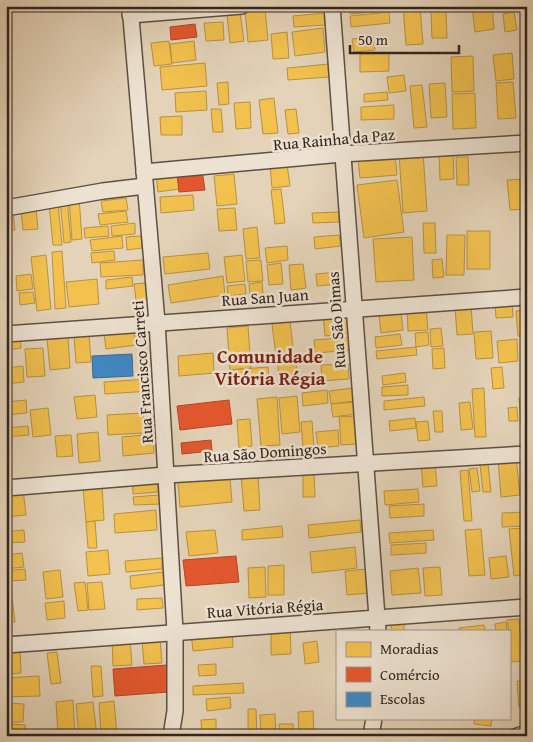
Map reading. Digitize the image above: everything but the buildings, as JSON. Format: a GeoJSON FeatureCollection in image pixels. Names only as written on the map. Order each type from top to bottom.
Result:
{"type":"FeatureCollection","features":[{"type":"Feature","properties":{"kind":"street"},"geometry":{"type":"LineString","coordinates":[[130,11],[242,6]]}},
{"type":"Feature","properties":{"kind":"street","name":"Rua São Dimas"},"geometry":{"type":"LineString","coordinates":[[332,6],[364,463],[378,624]]}},
{"type":"Feature","properties":{"kind":"street","name":"Rua Francisco Carreti"},"geometry":{"type":"LineString","coordinates":[[130,11],[157,322],[175,631],[174,711],[171,736]]}},
{"type":"Feature","properties":{"kind":"street","name":"Rua Rainha da Paz"},"geometry":{"type":"LineString","coordinates":[[6,208],[145,179],[342,154],[527,143]]}},
{"type":"Feature","properties":{"kind":"street","name":"Rua San Juan"},"geometry":{"type":"LineString","coordinates":[[6,334],[527,296]]}},
{"type":"Feature","properties":{"kind":"street","name":"Rua São Domingos"},"geometry":{"type":"LineString","coordinates":[[6,488],[166,475],[527,454]]}},
{"type":"Feature","properties":{"kind":"street","name":"Rua Vitória Régia"},"geometry":{"type":"LineString","coordinates":[[6,645],[175,631],[378,624],[527,607]]}},
{"type":"Feature","properties":{"kind":"street"},"geometry":{"type":"LineString","coordinates":[[371,736],[374,720]]}},
{"type":"Feature","properties":{"kind":"street"},"geometry":{"type":"LineString","coordinates":[[517,736],[527,734]]}},
{"type":"Feature","properties":{"kind":"district","name":"Comunidade Vitória Régia"},"geometry":{"type":"Point","coordinates":[270,367]}}]}
